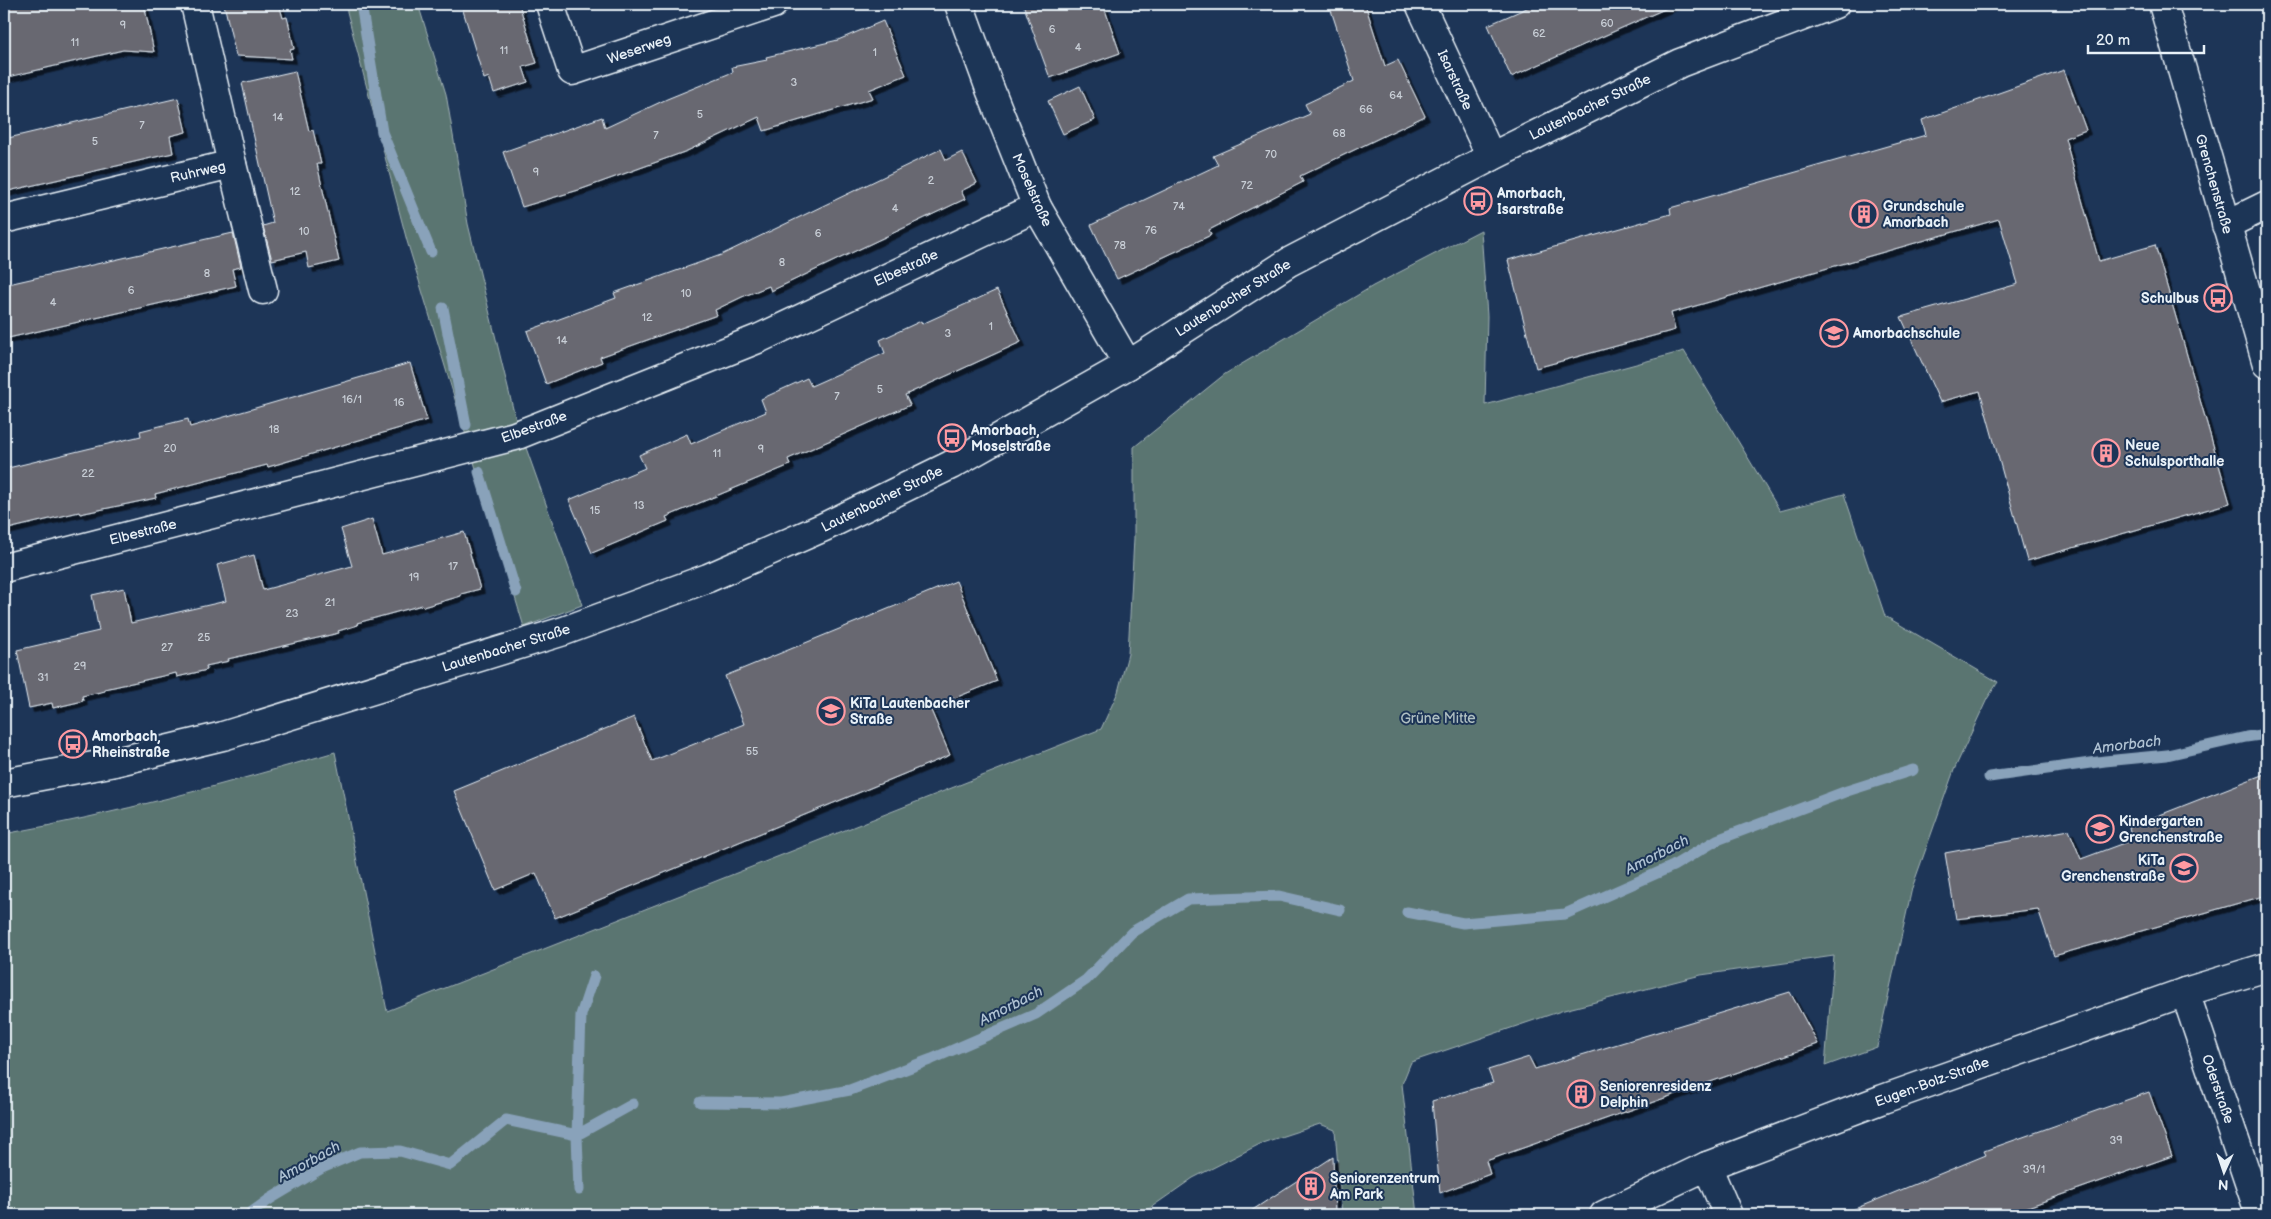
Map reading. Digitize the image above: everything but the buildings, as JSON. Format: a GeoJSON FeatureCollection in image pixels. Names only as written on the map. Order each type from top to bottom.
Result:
{"type":"FeatureCollection","features":[{"type":"Feature","properties":{"kind":"street","name":"Ruhrweg"},"geometry":{"type":"LineString","coordinates":[[4,219],[232,164],[195,4]]}},
{"type":"Feature","properties":{"kind":"street","name":"Weserweg"},"geometry":{"type":"LineString","coordinates":[[550,4],[572,71],[772,4]]}},
{"type":"Feature","properties":{"kind":"street","name":"Moselstraße"},"geometry":{"type":"LineString","coordinates":[[959,4],[990,89],[1037,207],[1128,365]]}},
{"type":"Feature","properties":{"kind":"street","name":"Isarstraße"},"geometry":{"type":"LineString","coordinates":[[1420,4],[1491,157]]}},
{"type":"Feature","properties":{"kind":"street","name":"Lautenbacher Straße"},"geometry":{"type":"LineString","coordinates":[[4,783],[115,762],[223,736],[557,633],[690,584],[824,528],[951,465],[1128,365],[1289,262],[1491,157],[1680,63],[1835,4]]}},
{"type":"Feature","properties":{"kind":"street","name":"Grenchenstraße"},"geometry":{"type":"LineString","coordinates":[[2163,4],[2267,364]]}},
{"type":"Feature","properties":{"kind":"street"},"geometry":{"type":"LineString","coordinates":[[232,164],[263,290]]}},
{"type":"Feature","properties":{"kind":"street"},"geometry":{"type":"LineString","coordinates":[[2226,225],[2267,204]]}},
{"type":"Feature","properties":{"kind":"street","name":"Elbestraße"},"geometry":{"type":"LineString","coordinates":[[4,568],[515,436],[760,338],[1037,207]]}},
{"type":"Feature","properties":{"kind":"street","name":"Eugen-Bolz-Straße"},"geometry":{"type":"LineString","coordinates":[[1604,1215],[1706,1166],[1892,1096],[2185,992],[2267,967]]}},
{"type":"Feature","properties":{"kind":"street","name":"Oderstraße"},"geometry":{"type":"LineString","coordinates":[[2185,992],[2260,1215]]}},
{"type":"Feature","properties":{"kind":"street"},"geometry":{"type":"LineString","coordinates":[[1706,1166],[1728,1215]]}},
{"type":"Feature","properties":{"kind":"green space"},"geometry":{"type":"Polygon","coordinates":[[[345,4],[418,4],[446,94],[468,224],[515,417],[582,605],[524,627],[407,241],[345,4]]]}},
{"type":"Feature","properties":{"kind":"green space","name":"Grüne Mitte"},"geometry":{"type":"Polygon","coordinates":[[[1481,230],[1487,316],[1485,405],[1684,351],[1780,511],[1844,494],[1885,616],[1998,682],[1987,699],[1954,770],[1912,888],[1877,1047],[1825,1066],[1834,956],[1701,975],[1564,1010],[1411,1062],[1402,1084],[1417,1215],[1342,1215],[1335,1130],[1320,1124],[1262,1143],[1193,1178],[1140,1215],[4,1215],[4,834],[171,798],[335,752],[387,1011],[1101,729],[1118,692],[1128,654],[1134,538],[1134,447],[1225,374],[1373,286],[1481,230]]]}},
{"type":"Feature","properties":{"kind":"waterway"},"geometry":{"type":"LineString","coordinates":[[361,4],[382,132],[431,252]]}},
{"type":"Feature","properties":{"kind":"waterway"},"geometry":{"type":"LineString","coordinates":[[443,308],[466,425]]}},
{"type":"Feature","properties":{"kind":"waterway"},"geometry":{"type":"LineString","coordinates":[[479,472],[516,592]]}},
{"type":"Feature","properties":{"kind":"waterway","name":"Amorbach"},"geometry":{"type":"LineString","coordinates":[[1989,777],[2105,761],[2167,755],[2267,734]]}},
{"type":"Feature","properties":{"kind":"waterway","name":"Amorbach"},"geometry":{"type":"LineString","coordinates":[[1407,912],[1463,923],[1565,914],[1673,866],[1717,840],[1847,791],[1913,770]]}},
{"type":"Feature","properties":{"kind":"waterway","name":"Amorbach"},"geometry":{"type":"LineString","coordinates":[[700,1102],[781,1103],[850,1090],[932,1059],[1036,1014],[1086,980],[1132,932],[1188,899],[1279,896],[1340,910]]}},
{"type":"Feature","properties":{"kind":"waterway"},"geometry":{"type":"LineString","coordinates":[[579,1190],[577,1135],[581,1015],[594,976]]}},
{"type":"Feature","properties":{"kind":"waterway","name":"Amorbach"},"geometry":{"type":"LineString","coordinates":[[248,1215],[270,1199],[322,1168],[360,1152],[400,1151],[450,1165],[506,1120],[577,1135],[633,1104]]}},
{"type":"Feature","properties":{"kind":"place","name":"Amorbach, Isarstraße"},"geometry":{"type":"Point","coordinates":[1478,201]}},
{"type":"Feature","properties":{"kind":"place","name":"Grundschule Amorbach"},"geometry":{"type":"Point","coordinates":[1864,214]}},
{"type":"Feature","properties":{"kind":"place","name":"Schulbus"},"geometry":{"type":"Point","coordinates":[2218,298]}},
{"type":"Feature","properties":{"kind":"place","name":"Amorbachschule"},"geometry":{"type":"Point","coordinates":[1834,333]}},
{"type":"Feature","properties":{"kind":"place","name":"Amorbach, Moselstraße"},"geometry":{"type":"Point","coordinates":[952,438]}},
{"type":"Feature","properties":{"kind":"place","name":"Neue Schulsporthalle"},"geometry":{"type":"Point","coordinates":[2106,453]}},
{"type":"Feature","properties":{"kind":"place","name":"KiTa Lautenbacher Straße"},"geometry":{"type":"Point","coordinates":[831,711]}},
{"type":"Feature","properties":{"kind":"place","name":"Amorbach, Rheinstraße"},"geometry":{"type":"Point","coordinates":[73,744]}},
{"type":"Feature","properties":{"kind":"place","name":"Kindergarten Grenchenstraße"},"geometry":{"type":"Point","coordinates":[2100,829]}},
{"type":"Feature","properties":{"kind":"place","name":"KiTa Grenchenstraße"},"geometry":{"type":"Point","coordinates":[2184,868]}},
{"type":"Feature","properties":{"kind":"place","name":"Seniorenresidenz Delphin"},"geometry":{"type":"Point","coordinates":[1581,1094]}},
{"type":"Feature","properties":{"kind":"place","name":"Seniorenzentrum Am Park"},"geometry":{"type":"Point","coordinates":[1311,1186]}}]}
